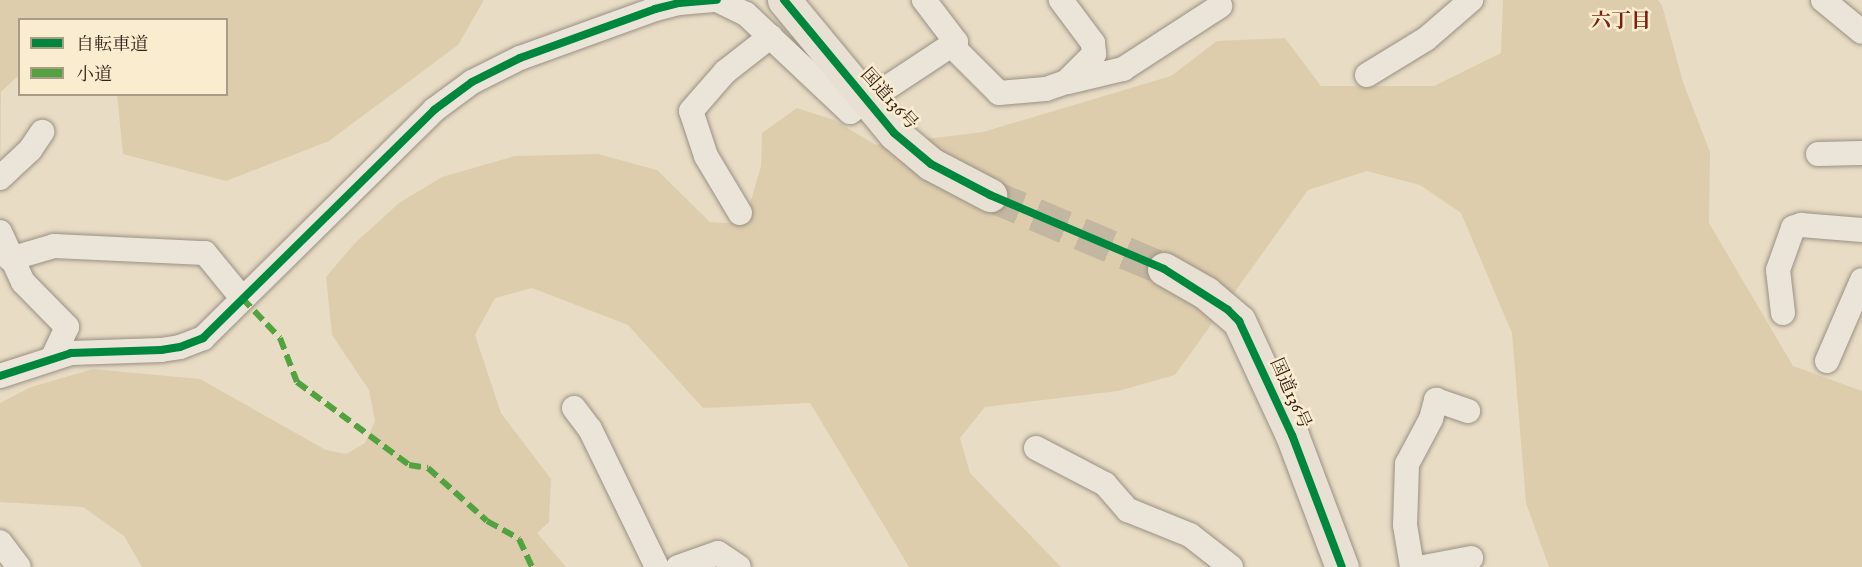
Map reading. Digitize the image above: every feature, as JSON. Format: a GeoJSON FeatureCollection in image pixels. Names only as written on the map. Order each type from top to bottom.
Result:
{"type":"FeatureCollection","features":[{"type":"Feature","properties":{"kind":"highway","name":"国道136号"},"geometry":{"type":"LineString","coordinates":[[784,0],[894,133],[931,164],[990,195]]}},
{"type":"Feature","properties":{"kind":"highway","name":"国道136号"},"geometry":{"type":"LineString","coordinates":[[1164,269],[1206,293],[1239,321],[1292,435],[1342,567]]}},
{"type":"Feature","properties":{"kind":"street"},"geometry":{"type":"LineString","coordinates":[[0,376],[52,357],[114,349],[180,348],[203,338],[434,110],[472,82],[520,58],[655,9],[679,3],[717,0],[740,10],[771,36],[850,112],[956,42],[924,0]]}},
{"type":"Feature","properties":{"kind":"street"},"geometry":{"type":"LineString","coordinates":[[1061,0],[1093,43],[1094,54],[1066,82]]}},
{"type":"Feature","properties":{"kind":"street"},"geometry":{"type":"LineString","coordinates":[[1366,75],[1426,39],[1471,0]]}},
{"type":"Feature","properties":{"kind":"street"},"geometry":{"type":"LineString","coordinates":[[1823,0],[1831,3],[1862,32]]}},
{"type":"Feature","properties":{"kind":"street"},"geometry":{"type":"LineString","coordinates":[[951,45],[999,93],[1046,89],[1123,69],[1220,6]]}},
{"type":"Feature","properties":{"kind":"street"},"geometry":{"type":"LineString","coordinates":[[740,213],[706,156],[692,111],[725,72],[771,36]]}},
{"type":"Feature","properties":{"kind":"street"},"geometry":{"type":"LineString","coordinates":[[0,178],[30,150],[42,132]]}},
{"type":"Feature","properties":{"kind":"street"},"geometry":{"type":"LineString","coordinates":[[1818,154],[1862,153]]}},
{"type":"Feature","properties":{"kind":"street"},"geometry":{"type":"LineString","coordinates":[[1783,313],[1779,270],[1793,228],[1800,225],[1862,230]]}},
{"type":"Feature","properties":{"kind":"street"},"geometry":{"type":"LineString","coordinates":[[0,232],[10,260],[23,282],[67,327],[52,357]]}},
{"type":"Feature","properties":{"kind":"street"},"geometry":{"type":"LineString","coordinates":[[10,260],[54,246],[205,253],[242,298]]}},
{"type":"Feature","properties":{"kind":"street"},"geometry":{"type":"LineString","coordinates":[[1827,361],[1862,280]]}},
{"type":"Feature","properties":{"kind":"street"},"geometry":{"type":"LineString","coordinates":[[1412,567],[1406,525],[1407,464],[1431,419],[1436,400],[1468,411]]}},
{"type":"Feature","properties":{"kind":"street"},"geometry":{"type":"LineString","coordinates":[[574,408],[591,429],[657,567]]}},
{"type":"Feature","properties":{"kind":"street"},"geometry":{"type":"LineString","coordinates":[[1036,448],[1098,480],[1128,510],[1190,535],[1231,567]]}},
{"type":"Feature","properties":{"kind":"street"},"geometry":{"type":"LineString","coordinates":[[0,542],[19,567]]}},
{"type":"Feature","properties":{"kind":"street"},"geometry":{"type":"LineString","coordinates":[[678,567],[718,553],[739,567]]}},
{"type":"Feature","properties":{"kind":"street"},"geometry":{"type":"LineString","coordinates":[[1424,567],[1471,558]]}},
{"type":"Feature","properties":{"kind":"shaded area"},"geometry":{"type":"Polygon","coordinates":[[[0,0],[484,0],[458,45],[329,141],[226,181],[123,154],[117,96],[228,96],[228,18],[18,18],[18,76],[1,92],[0,205],[0,0]]]}},
{"type":"Feature","properties":{"kind":"shaded area"},"geometry":{"type":"Polygon","coordinates":[[[1503,0],[1658,0],[1662,5],[1683,82],[1710,152],[1709,223],[1793,366],[1862,391],[1862,567],[1549,567],[1526,503],[1512,333],[1461,213],[1420,185],[1367,171],[1308,190],[1175,375],[1118,391],[985,407],[960,438],[970,473],[1061,567],[909,567],[810,403],[703,408],[628,325],[532,288],[495,298],[475,335],[501,413],[551,479],[549,522],[537,533],[566,567],[142,567],[124,536],[83,507],[0,502],[0,403],[31,387],[93,369],[200,379],[326,450],[346,454],[365,443],[375,421],[369,390],[332,335],[326,277],[355,243],[399,203],[442,177],[515,156],[598,154],[657,170],[710,222],[744,224],[761,166],[762,133],[797,108],[834,120],[876,145],[983,132],[1171,76],[1217,41],[1285,38],[1321,86],[1434,86],[1501,53],[1503,0]]]}},
{"type":"Feature","properties":{"kind":"tunnel"},"geometry":{"type":"LineString","coordinates":[[990,195],[1164,269]]}},
{"type":"Feature","properties":{"kind":"marked path"},"geometry":{"type":"LineString","coordinates":[[242,298],[280,338],[297,382],[409,465],[428,468],[487,521],[519,539],[532,567]]}},
{"type":"Feature","properties":{"kind":"cycle path"},"geometry":{"type":"LineString","coordinates":[[0,376],[71,353],[161,350],[180,347],[203,338],[434,110],[472,82],[520,58],[655,9],[679,3],[717,0]]}},
{"type":"Feature","properties":{"kind":"cycle path"},"geometry":{"type":"LineString","coordinates":[[784,0],[894,133],[931,164],[990,195],[1164,269],[1228,310],[1239,321],[1292,435],[1342,567]]}},
{"type":"Feature","properties":{"kind":"district","name":"六丁目"},"geometry":{"type":"Point","coordinates":[1621,21]}}]}
